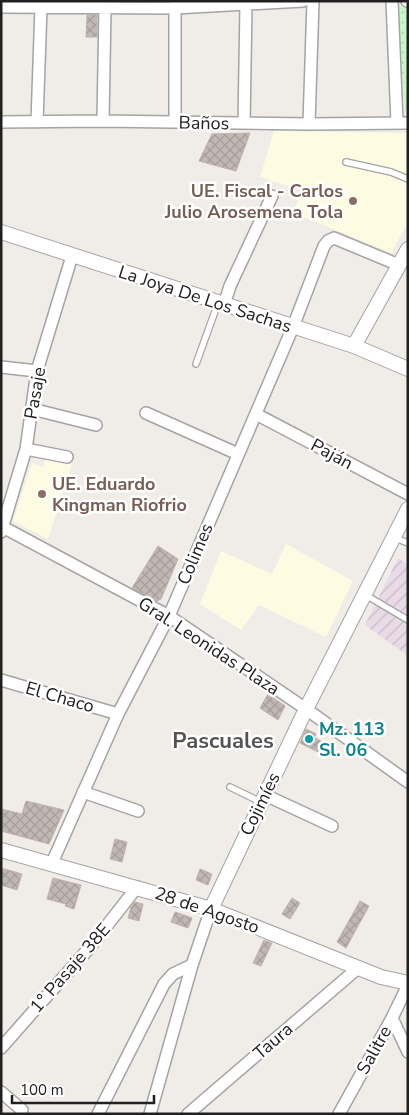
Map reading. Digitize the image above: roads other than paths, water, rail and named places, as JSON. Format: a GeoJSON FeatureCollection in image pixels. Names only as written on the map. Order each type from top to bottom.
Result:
{"type":"FeatureCollection","features":[{"type":"Feature","properties":{"kind":"street"},"geometry":{"type":"LineString","coordinates":[[1,7],[105,8],[175,4],[246,5],[303,1]]}},
{"type":"Feature","properties":{"kind":"street"},"geometry":{"type":"LineString","coordinates":[[309,124],[313,1]]}},
{"type":"Feature","properties":{"kind":"street"},"geometry":{"type":"LineString","coordinates":[[392,1],[402,122]]}},
{"type":"Feature","properties":{"kind":"street"},"geometry":{"type":"LineString","coordinates":[[175,4],[175,122]]}},
{"type":"Feature","properties":{"kind":"street"},"geometry":{"type":"LineString","coordinates":[[244,123],[246,5]]}},
{"type":"Feature","properties":{"kind":"street"},"geometry":{"type":"LineString","coordinates":[[36,122],[41,7]]}},
{"type":"Feature","properties":{"kind":"street"},"geometry":{"type":"LineString","coordinates":[[103,121],[105,8]]}},
{"type":"Feature","properties":{"kind":"street","name":"Baños"},"geometry":{"type":"LineString","coordinates":[[1,122],[103,121],[309,124],[402,122]]}},
{"type":"Feature","properties":{"kind":"street"},"geometry":{"type":"LineString","coordinates":[[221,304],[272,196]]}},
{"type":"Feature","properties":{"kind":"street","name":"La Joya De Los Sachas"},"geometry":{"type":"LineString","coordinates":[[1,232],[354,346],[408,369]]}},
{"type":"Feature","properties":{"kind":"street","name":"Colimes"},"geometry":{"type":"LineString","coordinates":[[52,863],[118,714],[169,616],[293,327],[324,246],[334,238],[404,267]]}},
{"type":"Feature","properties":{"kind":"street"},"geometry":{"type":"LineString","coordinates":[[354,346],[404,267],[408,249]]}},
{"type":"Feature","properties":{"kind":"street","name":"Pasaje"},"geometry":{"type":"LineString","coordinates":[[2,528],[26,449],[37,371],[72,256]]}},
{"type":"Feature","properties":{"kind":"street"},"geometry":{"type":"LineString","coordinates":[[1,367],[37,371]]}},
{"type":"Feature","properties":{"kind":"street"},"geometry":{"type":"LineString","coordinates":[[32,409],[96,425]]}},
{"type":"Feature","properties":{"kind":"street"},"geometry":{"type":"LineString","coordinates":[[146,413],[238,454]]}},
{"type":"Feature","properties":{"kind":"street","name":"Paján"},"geometry":{"type":"LineString","coordinates":[[256,414],[408,494]]}},
{"type":"Feature","properties":{"kind":"street"},"geometry":{"type":"LineString","coordinates":[[26,449],[67,457]]}},
{"type":"Feature","properties":{"kind":"street","name":"Cojimíes"},"geometry":{"type":"LineString","coordinates":[[150,1114],[192,965],[211,909],[306,709],[408,509]]}},
{"type":"Feature","properties":{"kind":"street","name":"Gral. Leonidas Plaza"},"geometry":{"type":"LineString","coordinates":[[2,528],[169,616],[406,776]]}},
{"type":"Feature","properties":{"kind":"street","name":"El Chaco"},"geometry":{"type":"LineString","coordinates":[[1,680],[118,714]]}},
{"type":"Feature","properties":{"kind":"street"},"geometry":{"type":"LineString","coordinates":[[83,792],[138,811]]}},
{"type":"Feature","properties":{"kind":"street"},"geometry":{"type":"LineString","coordinates":[[263,799],[332,826]]}},
{"type":"Feature","properties":{"kind":"street","name":"28 de Agosto"},"geometry":{"type":"LineString","coordinates":[[1,850],[211,909],[381,977],[408,984]]}},
{"type":"Feature","properties":{"kind":"street","name":"1° Pasaje 38E"},"geometry":{"type":"LineString","coordinates":[[1,1048],[91,946],[137,887]]}},
{"type":"Feature","properties":{"kind":"street"},"geometry":{"type":"LineString","coordinates":[[98,1114],[164,984],[173,974],[192,965]]}},
{"type":"Feature","properties":{"kind":"street","name":"Taura"},"geometry":{"type":"LineString","coordinates":[[188,1114],[358,968]]}},
{"type":"Feature","properties":{"kind":"street","name":"Salitre"},"geometry":{"type":"LineString","coordinates":[[340,1114],[392,1018],[408,984]]}},
{"type":"Feature","properties":{"kind":"street"},"geometry":{"type":"LineString","coordinates":[[392,1018],[408,1052]]}},
{"type":"Feature","properties":{"kind":"street"},"geometry":{"type":"LineString","coordinates":[[1,1092],[22,1110]]}},
{"type":"Feature","properties":{"kind":"lane"},"geometry":{"type":"LineString","coordinates":[[346,162],[391,172],[408,179]]}},
{"type":"Feature","properties":{"kind":"lane"},"geometry":{"type":"LineString","coordinates":[[196,364],[221,304]]}},
{"type":"Feature","properties":{"kind":"lane"},"geometry":{"type":"LineString","coordinates":[[393,537],[408,543]]}},
{"type":"Feature","properties":{"kind":"lane"},"geometry":{"type":"LineString","coordinates":[[364,594],[408,620]]}},
{"type":"Feature","properties":{"kind":"lane"},"geometry":{"type":"LineString","coordinates":[[230,787],[263,799]]}},
{"type":"Feature","properties":{"kind":"place","name":"UE. Fiscal - Carlos Julio Arosemena Tola"},"geometry":{"type":"Point","coordinates":[353,201]}},
{"type":"Feature","properties":{"kind":"place","name":"UE. Eduardo Kingman Riofrio"},"geometry":{"type":"Point","coordinates":[42,494]}},
{"type":"Feature","properties":{"kind":"place","name":"Mz. 113 Sl. 06"},"geometry":{"type":"Point","coordinates":[309,739]}},
{"type":"Feature","properties":{"kind":"district","name":"Pascuales"},"geometry":{"type":"Point","coordinates":[223,740]}}]}
